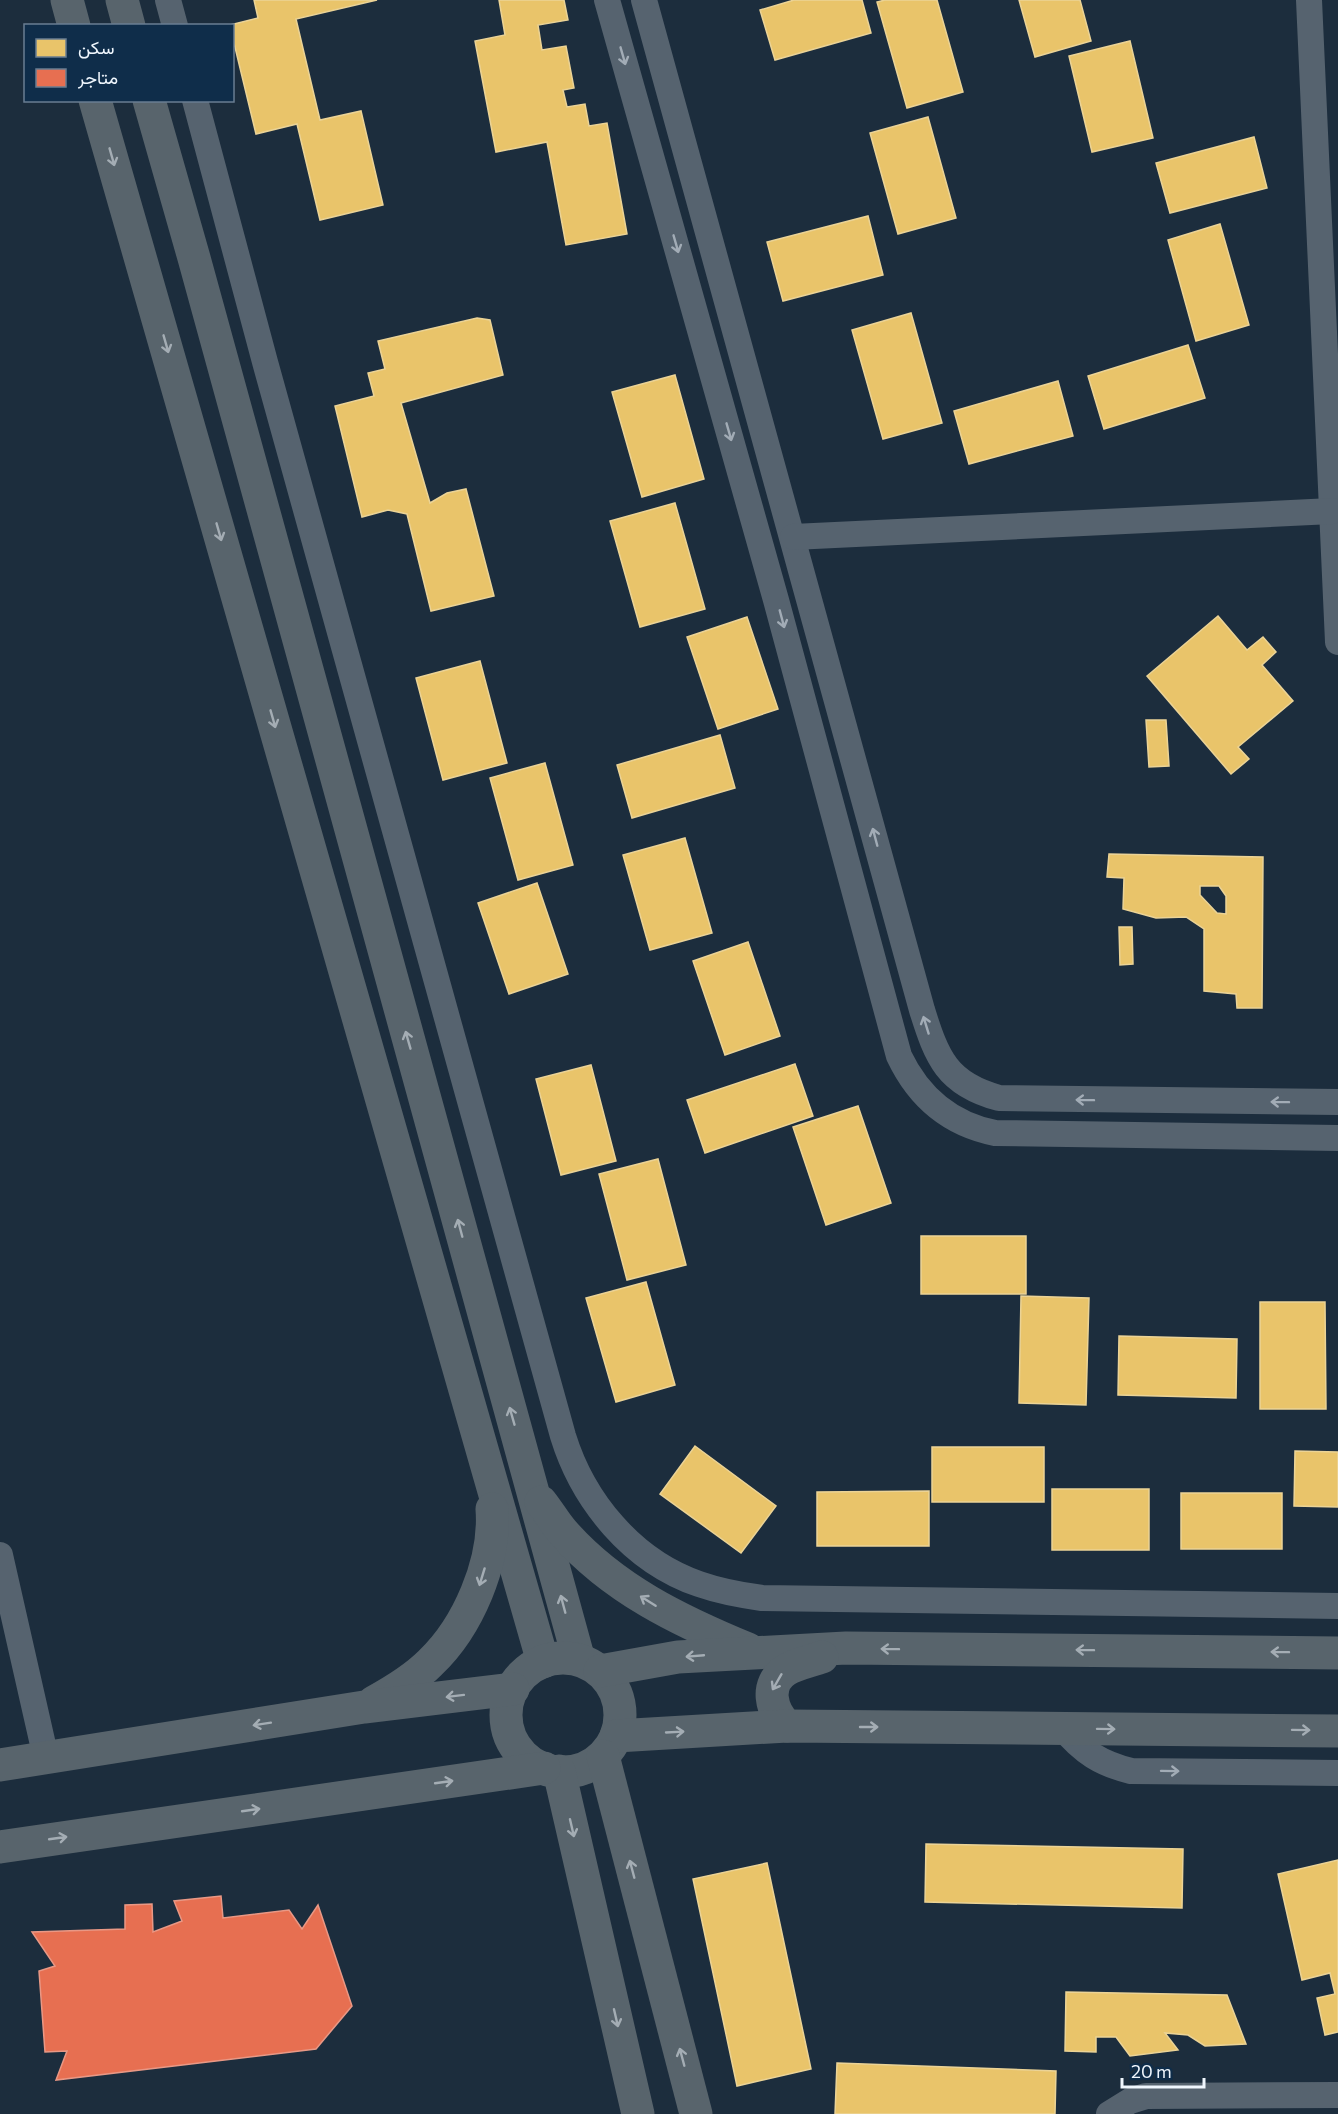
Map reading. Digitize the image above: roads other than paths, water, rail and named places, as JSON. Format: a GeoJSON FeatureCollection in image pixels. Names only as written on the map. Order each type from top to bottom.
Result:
{"type":"FeatureCollection","features":[{"type":"Feature","properties":{"kind":"street"},"geometry":{"type":"LineString","coordinates":[[67,0],[73,24]]}},
{"type":"Feature","properties":{"kind":"street"},"geometry":{"type":"LineString","coordinates":[[122,0],[128,24]]}},
{"type":"Feature","properties":{"kind":"street"},"geometry":{"type":"LineString","coordinates":[[168,0],[174,24]]}},
{"type":"Feature","properties":{"kind":"street"},"geometry":{"type":"LineString","coordinates":[[607,0],[777,600],[899,1056],[915,1084],[936,1108],[954,1120],[982,1131],[995,1133],[1338,1138]]}},
{"type":"Feature","properties":{"kind":"street"},"geometry":{"type":"LineString","coordinates":[[644,0],[922,1010],[938,1055],[946,1067],[970,1087],[999,1098],[1338,1102]]}},
{"type":"Feature","properties":{"kind":"street"},"geometry":{"type":"LineString","coordinates":[[1309,0],[1338,642]]}},
{"type":"Feature","properties":{"kind":"street"},"geometry":{"type":"LineString","coordinates":[[97,102],[543,1662]]}},
{"type":"Feature","properties":{"kind":"street"},"geometry":{"type":"LineString","coordinates":[[150,102],[533,1492],[589,1666],[615,1690],[618,1701],[621,1713],[610,1746],[696,2114]]}},
{"type":"Feature","properties":{"kind":"street"},"geometry":{"type":"LineString","coordinates":[[196,102],[563,1436],[576,1473],[593,1501],[614,1527],[639,1550],[667,1568],[696,1583],[735,1594],[762,1598],[1338,1606]]}},
{"type":"Feature","properties":{"kind":"street"},"geometry":{"type":"LineString","coordinates":[[793,537],[1332,511]]}},
{"type":"Feature","properties":{"kind":"street"},"geometry":{"type":"LineString","coordinates":[[431,1270],[469,1261]]}},
{"type":"Feature","properties":{"kind":"street"},"geometry":{"type":"LineString","coordinates":[[364,1707],[400,1688],[431,1662],[456,1631],[476,1596],[488,1558],[493,1518],[490,1478]]}},
{"type":"Feature","properties":{"kind":"street"},"geometry":{"type":"LineString","coordinates":[[533,1492],[563,1532],[615,1579],[673,1617],[758,1653]]}},
{"type":"Feature","properties":{"kind":"street"},"geometry":{"type":"LineString","coordinates":[[0,1555],[46,1758]]}},
{"type":"Feature","properties":{"kind":"street"},"geometry":{"type":"LineString","coordinates":[[787,1726],[773,1709],[771,1698],[778,1677],[786,1670],[846,1648]]}},
{"type":"Feature","properties":{"kind":"street"},"geometry":{"type":"LineString","coordinates":[[638,2114],[551,1769],[523,1755],[510,1735],[507,1724],[508,1700],[525,1673],[543,1662],[561,1658],[589,1666],[846,1648],[1338,1653]]}},
{"type":"Feature","properties":{"kind":"street"},"geometry":{"type":"LineString","coordinates":[[0,1765],[364,1707],[513,1689]]}},
{"type":"Feature","properties":{"kind":"street"},"geometry":{"type":"LineString","coordinates":[[0,1847],[551,1769],[583,1768],[610,1746],[787,1726],[1338,1731]]}},
{"type":"Feature","properties":{"kind":"street"},"geometry":{"type":"LineString","coordinates":[[1064,1728],[1084,1752],[1114,1767],[1131,1771],[1338,1773]]}},
{"type":"Feature","properties":{"kind":"street"},"geometry":{"type":"LineString","coordinates":[[1109,2114],[1130,2101],[1146,2096],[1338,2095]]}}]}
